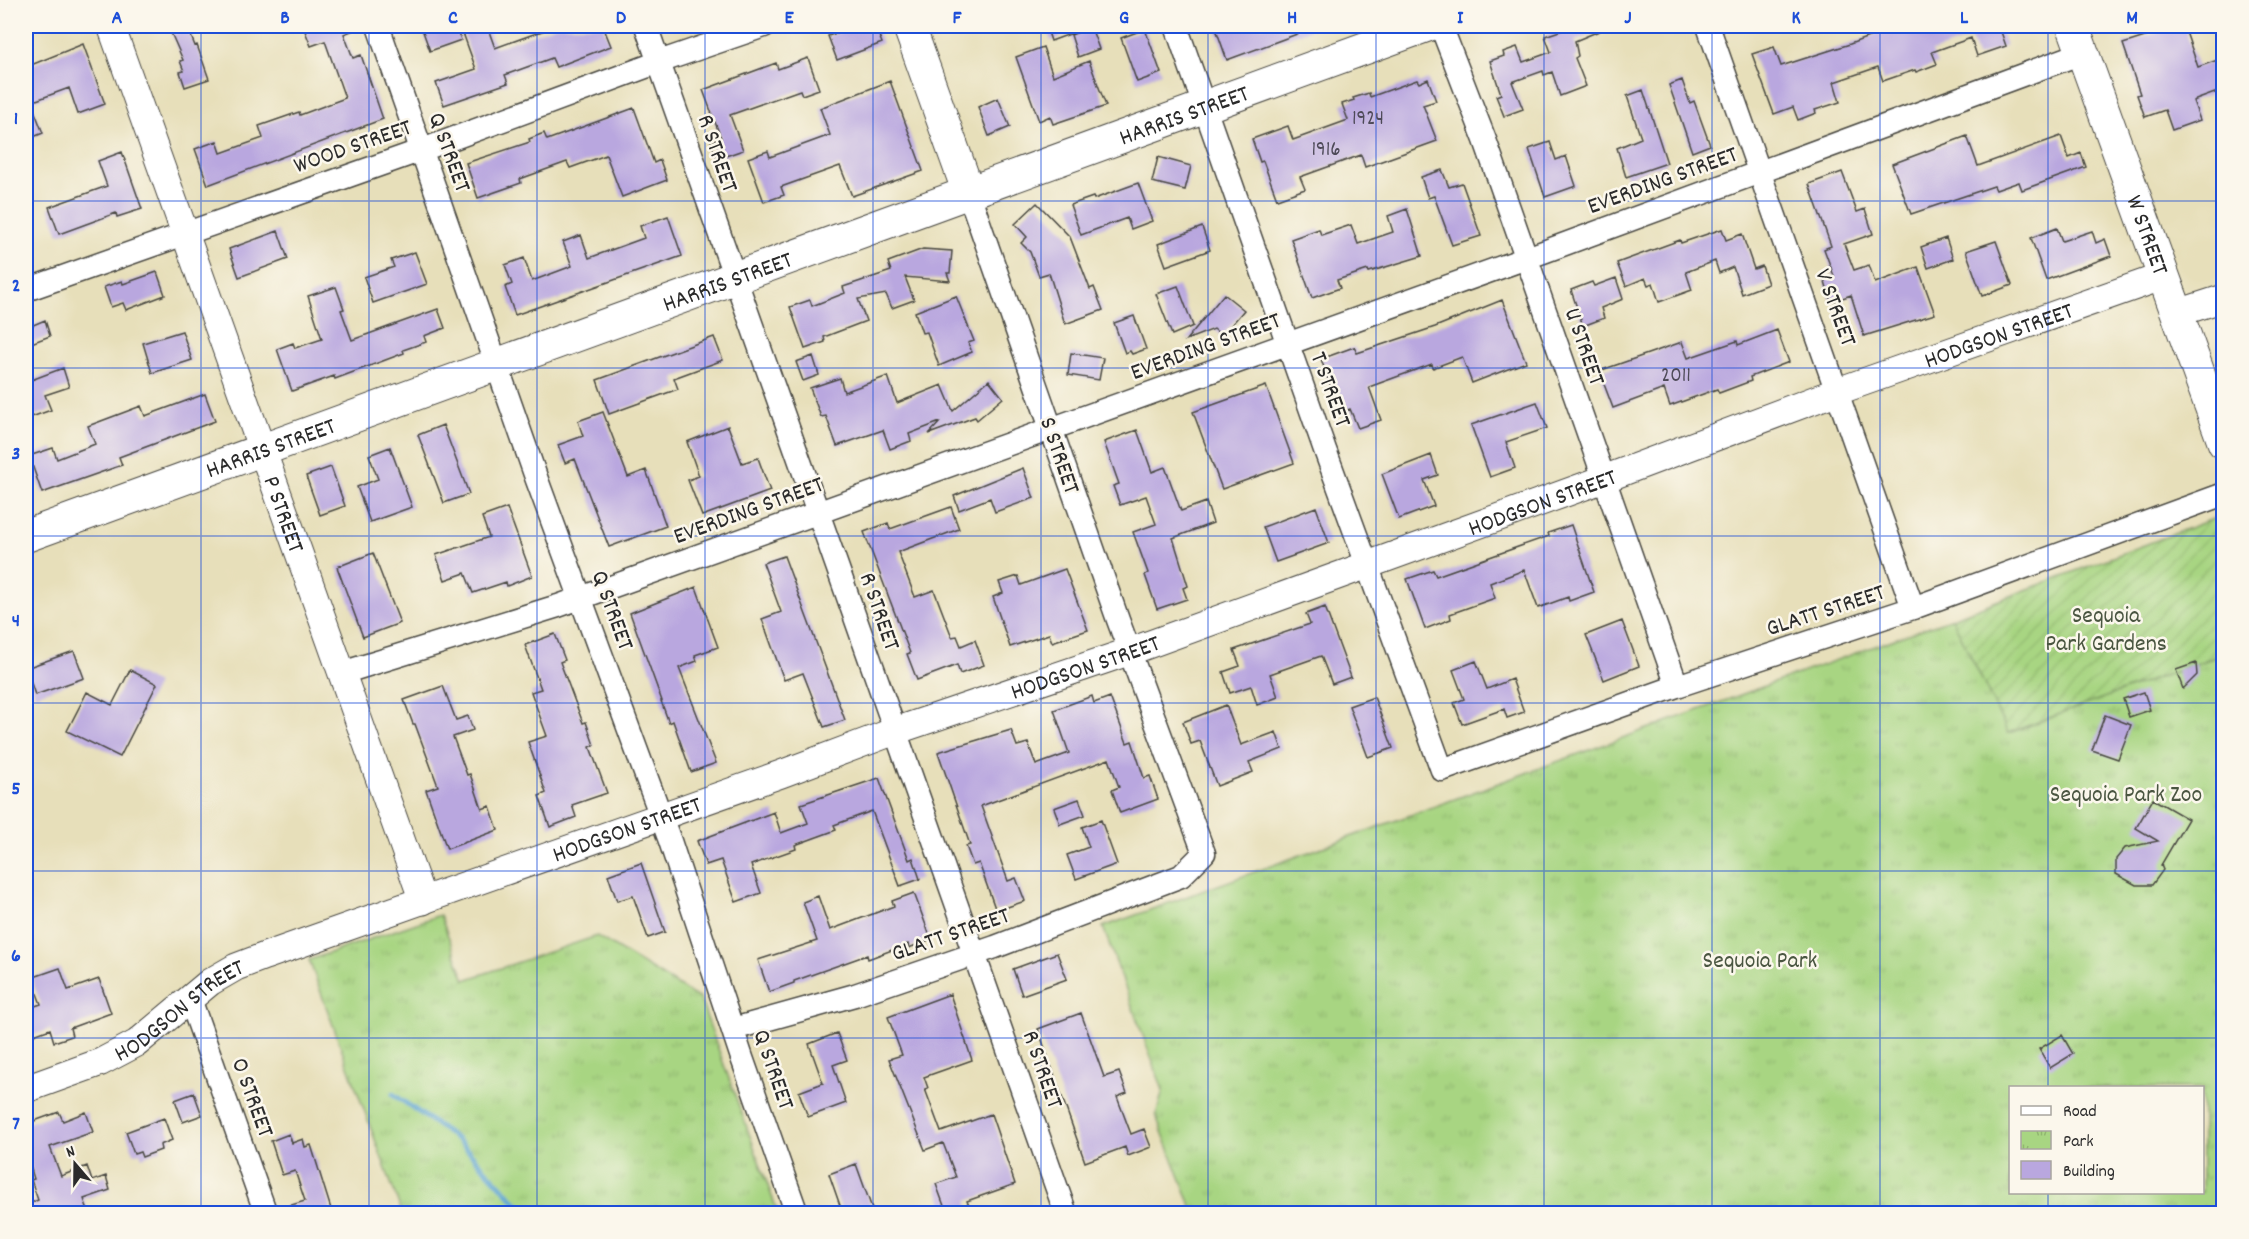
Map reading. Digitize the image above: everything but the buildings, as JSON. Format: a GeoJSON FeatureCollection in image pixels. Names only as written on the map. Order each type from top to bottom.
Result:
{"type":"FeatureCollection","features":[{"type":"Feature","properties":{"kind":"main road","name":"S STREET"},"geometry":{"type":"LineString","coordinates":[[909,26],[968,191]]}},
{"type":"Feature","properties":{"kind":"main road","name":"HARRIS STREET"},"geometry":{"type":"LineString","coordinates":[[26,536],[1426,26]]}},
{"type":"Feature","properties":{"kind":"main road","name":"W STREET"},"geometry":{"type":"LineString","coordinates":[[2078,39],[2223,443]]}},
{"type":"Feature","properties":{"kind":"street","name":"P STREET"},"geometry":{"type":"LineString","coordinates":[[111,26],[423,901]]}},
{"type":"Feature","properties":{"kind":"street","name":"Q STREET"},"geometry":{"type":"LineString","coordinates":[[378,26],[496,364],[661,817],[797,1214]]}},
{"type":"Feature","properties":{"kind":"street","name":"R STREET"},"geometry":{"type":"LineString","coordinates":[[646,26],[1066,1214]]}},
{"type":"Feature","properties":{"kind":"street","name":"WOOD STREET"},"geometry":{"type":"LineString","coordinates":[[26,290],[764,26]]}},
{"type":"Feature","properties":{"kind":"street","name":"T STREET"},"geometry":{"type":"LineString","coordinates":[[1176,26],[1287,344],[1442,770]]}},
{"type":"Feature","properties":{"kind":"street","name":"U STREET"},"geometry":{"type":"LineString","coordinates":[[1442,26],[1677,686]]}},
{"type":"Feature","properties":{"kind":"street","name":"V STREET"},"geometry":{"type":"LineString","coordinates":[[1708,26],[1913,608]]}},
{"type":"Feature","properties":{"kind":"street","name":"EVERDING STREET"},"geometry":{"type":"LineString","coordinates":[[342,673],[582,598],[1760,172],[2078,39]]}},
{"type":"Feature","properties":{"kind":"street","name":"S STREET"},"geometry":{"type":"LineString","coordinates":[[968,191],[1118,620],[1204,853],[1181,876]]}},
{"type":"Feature","properties":{"kind":"street","name":"HODGSON STREET"},"geometry":{"type":"LineString","coordinates":[[26,1089],[101,1062],[137,1044],[210,982],[236,967],[661,817],[895,731],[1131,651],[1838,392],[2164,276]]}},
{"type":"Feature","properties":{"kind":"street"},"geometry":{"type":"LineString","coordinates":[[2178,313],[2223,298]]}},
{"type":"Feature","properties":{"kind":"street","name":"GLATT STREET"},"geometry":{"type":"LineString","coordinates":[[1442,770],[1677,686],[1913,608],[2223,494]]}},
{"type":"Feature","properties":{"kind":"street","name":"GLATT STREET"},"geometry":{"type":"LineString","coordinates":[[733,1029],[855,995],[1181,876]]}},
{"type":"Feature","properties":{"kind":"street","name":"O STREET"},"geometry":{"type":"LineString","coordinates":[[190,999],[266,1214]]}},
{"type":"Feature","properties":{"kind":"green space","name":"Sequoia Park Gardens"},"geometry":{"type":"Polygon","coordinates":[[[2218,517],[2223,532],[2223,654],[2008,733],[1952,618],[2218,517]]]}},
{"type":"Feature","properties":{"kind":"green space","name":"Sequoia Park"},"geometry":{"type":"Polygon","coordinates":[[[1952,618],[2009,733],[2223,654],[2223,1213],[1194,1213],[1156,1116],[1163,1090],[1103,927],[1952,618]]]}},
{"type":"Feature","properties":{"kind":"green space"},"geometry":{"type":"Polygon","coordinates":[[[440,915],[465,980],[597,936],[700,999],[778,1213],[402,1213],[309,960],[440,915]]]}},
{"type":"Feature","properties":{"kind":"waterway"},"geometry":{"type":"LineString","coordinates":[[393,1094],[458,1140],[527,1214]]}},
{"type":"Feature","properties":{"kind":"park label","name":"Sequoia Park Zoo"},"geometry":{"type":"Point","coordinates":[2126,793]}}]}
